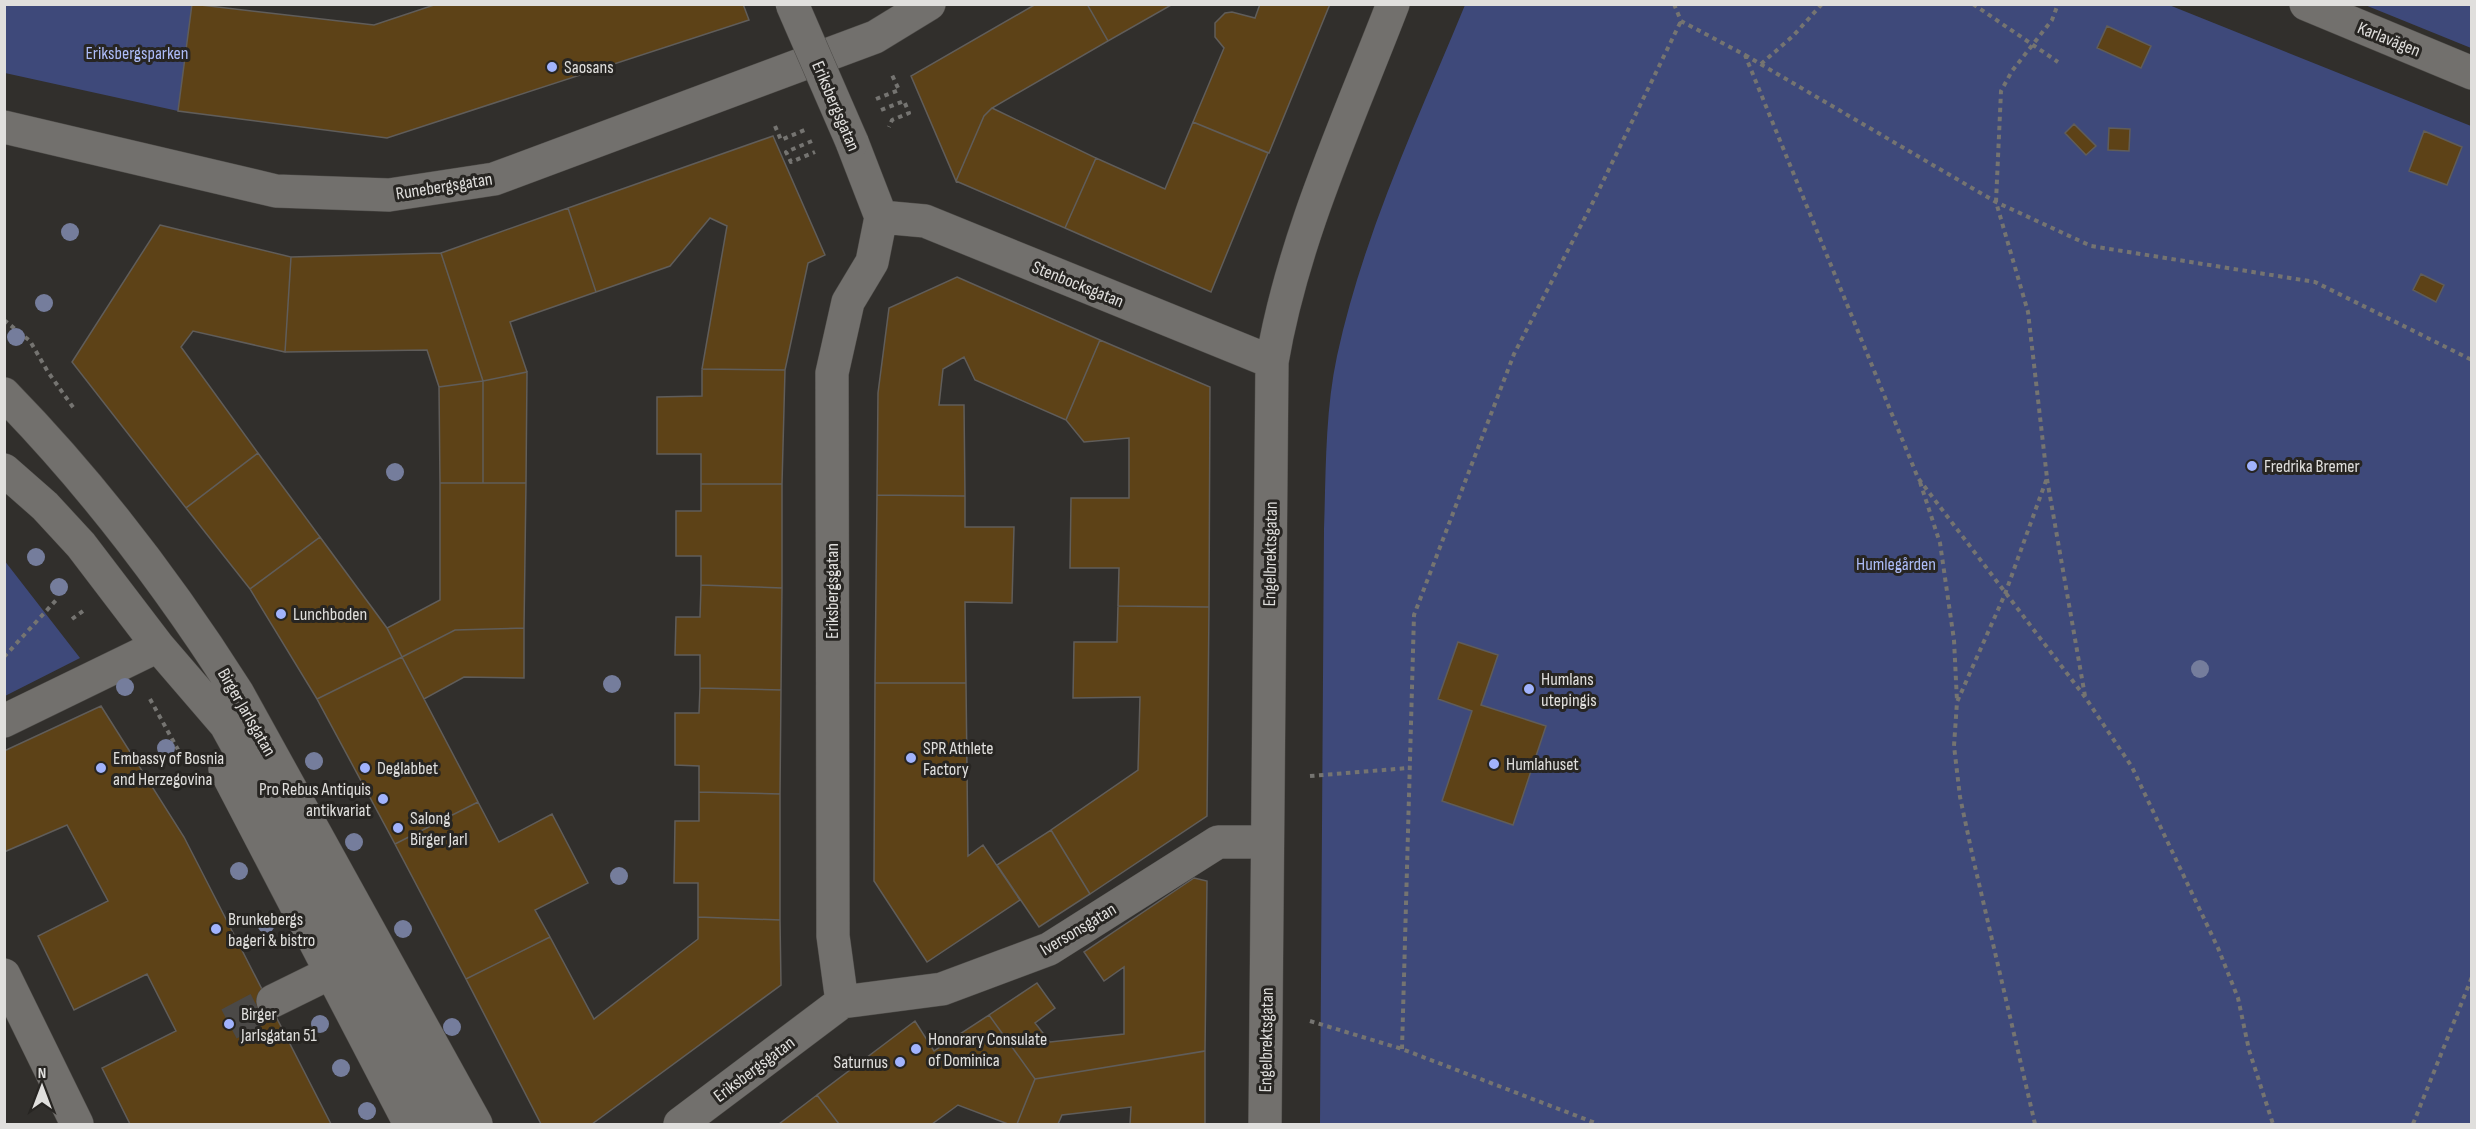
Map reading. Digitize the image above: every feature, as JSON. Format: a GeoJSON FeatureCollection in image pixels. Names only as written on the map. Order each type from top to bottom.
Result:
{"type":"FeatureCollection","features":[{"type":"Feature","properties":{"kind":"street","name":"Eriksbergsgatan"},"geometry":{"type":"LineString","coordinates":[[680,1125],[842,1002],[833,936],[832,373],[848,302],[872,262],[881,217],[852,142],[792,4]]}},
{"type":"Feature","properties":{"kind":"street","name":"Runebergsgatan"},"geometry":{"type":"LineString","coordinates":[[4,127],[276,191],[389,195],[494,179],[875,37],[929,4]]}},
{"type":"Feature","properties":{"kind":"street","name":"Engelbrektsgatan"},"geometry":{"type":"LineString","coordinates":[[1265,1125],[1272,362],[1279,320],[1304,235],[1393,4]]}},
{"type":"Feature","properties":{"kind":"street","name":"Karlavägen"},"geometry":{"type":"LineString","coordinates":[[2306,4],[2472,73]]}},
{"type":"Feature","properties":{"kind":"street","name":"Stenbocksgatan"},"geometry":{"type":"LineString","coordinates":[[881,217],[925,221],[1272,362]]}},
{"type":"Feature","properties":{"kind":"street","name":"Birger Jarlsgatan"},"geometry":{"type":"LineString","coordinates":[[4,394],[43,434],[147,559],[195,626],[237,692],[476,1125]]}},
{"type":"Feature","properties":{"kind":"street","name":"Birger Jarlsgatan"},"geometry":{"type":"LineString","coordinates":[[4,470],[45,506],[81,545],[158,646],[226,725],[445,1125]]}},
{"type":"Feature","properties":{"kind":"street","name":"Birger Jarlsgatan"},"geometry":{"type":"LineString","coordinates":[[158,646],[208,736],[410,1125]]}},
{"type":"Feature","properties":{"kind":"street"},"geometry":{"type":"LineString","coordinates":[[4,721],[158,646]]}},
{"type":"Feature","properties":{"kind":"street","name":"Iversonsgatan"},"geometry":{"type":"LineString","coordinates":[[842,1002],[942,989],[1049,949],[1218,842],[1266,842]]}},
{"type":"Feature","properties":{"kind":"street"},"geometry":{"type":"LineString","coordinates":[[273,1001],[330,973]]}},
{"type":"Feature","properties":{"kind":"street"},"geometry":{"type":"LineString","coordinates":[[4,975],[77,1125]]}},
{"type":"Feature","properties":{"kind":"path"},"geometry":{"type":"LineString","coordinates":[[1674,4],[1681,21],[1761,64],[1996,202],[2091,246],[2315,282],[2472,360]]}},
{"type":"Feature","properties":{"kind":"path"},"geometry":{"type":"LineString","coordinates":[[1761,64],[1822,4]]}},
{"type":"Feature","properties":{"kind":"path"},"geometry":{"type":"LineString","coordinates":[[1972,4],[2058,62]]}},
{"type":"Feature","properties":{"kind":"path"},"geometry":{"type":"LineString","coordinates":[[2058,4],[2052,20],[2012,71],[2001,91],[1996,202],[2028,312],[2047,478],[2085,697]]}},
{"type":"Feature","properties":{"kind":"path"},"geometry":{"type":"LineString","coordinates":[[1402,1049],[1414,615],[1515,354],[1593,202],[1681,21]]}},
{"type":"Feature","properties":{"kind":"path"},"geometry":{"type":"LineString","coordinates":[[1745,55],[1918,478],[1940,543],[1954,640],[1957,702],[1954,746],[1960,797],[2035,1125]]}},
{"type":"Feature","properties":{"kind":"path"},"geometry":{"type":"LineString","coordinates":[[892,75],[899,90],[875,99],[881,111],[904,101],[909,113],[892,120]]}},
{"type":"Feature","properties":{"kind":"path"},"geometry":{"type":"LineString","coordinates":[[775,126],[781,140],[812,127]]}},
{"type":"Feature","properties":{"kind":"path"},"geometry":{"type":"LineString","coordinates":[[815,152],[791,162],[786,152],[818,138]]}},
{"type":"Feature","properties":{"kind":"path"},"geometry":{"type":"LineString","coordinates":[[1918,478],[2085,697],[2132,767],[2218,948],[2238,999],[2249,1050],[2273,1125]]}},
{"type":"Feature","properties":{"kind":"path"},"geometry":{"type":"LineString","coordinates":[[1957,702],[2006,594],[2047,478]]}},
{"type":"Feature","properties":{"kind":"path"},"geometry":{"type":"LineString","coordinates":[[4,657],[57,598]]}},
{"type":"Feature","properties":{"kind":"path"},"geometry":{"type":"LineString","coordinates":[[72,619],[83,611]]}},
{"type":"Feature","properties":{"kind":"path"},"geometry":{"type":"LineString","coordinates":[[1310,776],[1408,768]]}},
{"type":"Feature","properties":{"kind":"path"},"geometry":{"type":"LineString","coordinates":[[2413,1125],[2472,976]]}},
{"type":"Feature","properties":{"kind":"path"},"geometry":{"type":"LineString","coordinates":[[1310,1022],[1402,1049],[1598,1125]]}},
{"type":"Feature","properties":{"kind":"path"},"geometry":{"type":"LineString","coordinates":[[1577,1116],[1578,1125]]}},
{"type":"Feature","properties":{"kind":"green space","name":"Eriksbergsparken"},"geometry":{"type":"Polygon","coordinates":[[[5,5],[192,5],[178,111],[5,73],[5,5]]]}},
{"type":"Feature","properties":{"kind":"green space","name":"Humlegården"},"geometry":{"type":"Polygon","coordinates":[[[1465,5],[2169,5],[2471,126],[2471,1124],[1320,1124],[1324,529],[1330,399],[1337,356],[1361,266],[1393,178],[1465,5]]]}},
{"type":"Feature","properties":{"kind":"green space"},"geometry":{"type":"Polygon","coordinates":[[[2365,5],[2471,5],[2471,48],[2365,5]]]}},
{"type":"Feature","properties":{"kind":"green space"},"geometry":{"type":"Polygon","coordinates":[[[4,560],[80,658],[5,696],[4,696],[4,560]]]}},
{"type":"Feature","properties":{"kind":"building"},"geometry":{"type":"Polygon","coordinates":[[[192,4],[374,25],[437,4],[743,4],[749,20],[387,138],[178,111],[192,4]]]}},
{"type":"Feature","properties":{"kind":"building"},"geometry":{"type":"Polygon","coordinates":[[[1036,4],[1087,4],[1108,41],[992,108],[984,116],[956,181],[911,76],[1036,4]]]}},
{"type":"Feature","properties":{"kind":"building"},"geometry":{"type":"Polygon","coordinates":[[[1087,4],[1173,4],[1108,41],[1087,4]]]}},
{"type":"Feature","properties":{"kind":"building"},"geometry":{"type":"Polygon","coordinates":[[[1260,4],[1330,4],[1269,153],[1193,122],[1224,48],[1215,37],[1215,23],[1225,13],[1232,12],[1255,18],[1260,4]]]}},
{"type":"Feature","properties":{"kind":"building"},"geometry":{"type":"Polygon","coordinates":[[[2107,26],[2151,46],[2141,68],[2097,48],[2107,26]]]}},
{"type":"Feature","properties":{"kind":"building"},"geometry":{"type":"Polygon","coordinates":[[[992,108],[1096,158],[1065,228],[956,181],[984,116],[992,108]]]}},
{"type":"Feature","properties":{"kind":"building"},"geometry":{"type":"Polygon","coordinates":[[[1193,122],[1268,153],[1211,292],[1065,228],[1096,158],[1165,189],[1193,122]]]}},
{"type":"Feature","properties":{"kind":"building"},"geometry":{"type":"Polygon","coordinates":[[[2074,124],[2096,146],[2086,155],[2065,133],[2074,124]]]}},
{"type":"Feature","properties":{"kind":"building"},"geometry":{"type":"Polygon","coordinates":[[[2109,128],[2130,129],[2129,151],[2108,150],[2109,128]]]}},
{"type":"Feature","properties":{"kind":"building"},"geometry":{"type":"Polygon","coordinates":[[[2424,131],[2462,147],[2447,185],[2409,171],[2424,131]]]}},
{"type":"Feature","properties":{"kind":"building"},"geometry":{"type":"Polygon","coordinates":[[[773,136],[825,255],[808,263],[785,370],[702,369],[727,226],[710,218],[670,266],[596,292],[568,208],[773,136]]]}},
{"type":"Feature","properties":{"kind":"building"},"geometry":{"type":"Polygon","coordinates":[[[568,208],[596,292],[510,322],[527,372],[483,381],[441,253],[568,208]]]}},
{"type":"Feature","properties":{"kind":"building"},"geometry":{"type":"Polygon","coordinates":[[[160,225],[291,257],[285,352],[193,331],[181,347],[258,453],[186,508],[72,362],[160,225]]]}},
{"type":"Feature","properties":{"kind":"building"},"geometry":{"type":"Polygon","coordinates":[[[441,253],[483,381],[439,387],[427,350],[285,352],[291,257],[441,253]]]}},
{"type":"Feature","properties":{"kind":"building"},"geometry":{"type":"Polygon","coordinates":[[[2421,274],[2444,285],[2436,302],[2413,290],[2421,274]]]}},
{"type":"Feature","properties":{"kind":"building"},"geometry":{"type":"Polygon","coordinates":[[[957,277],[1100,340],[1066,420],[975,380],[964,357],[943,369],[939,405],[964,405],[965,496],[877,495],[878,393],[889,308],[957,277]]]}},
{"type":"Feature","properties":{"kind":"building"},"geometry":{"type":"Polygon","coordinates":[[[1100,340],[1210,387],[1209,607],[1118,606],[1119,568],[1070,568],[1071,498],[1129,498],[1129,438],[1084,442],[1066,420],[1100,340]]]}},
{"type":"Feature","properties":{"kind":"building"},"geometry":{"type":"Polygon","coordinates":[[[702,369],[785,370],[782,484],[701,484],[701,454],[657,454],[657,397],[702,396],[702,369]]]}},
{"type":"Feature","properties":{"kind":"building"},"geometry":{"type":"Polygon","coordinates":[[[527,372],[526,483],[483,483],[483,381],[527,372]]]}},
{"type":"Feature","properties":{"kind":"building"},"geometry":{"type":"Polygon","coordinates":[[[483,381],[483,483],[440,483],[439,387],[483,381]]]}},
{"type":"Feature","properties":{"kind":"building"},"geometry":{"type":"Polygon","coordinates":[[[258,453],[320,537],[250,589],[186,508],[258,453]]]}},
{"type":"Feature","properties":{"kind":"building"},"geometry":{"type":"Polygon","coordinates":[[[440,483],[526,483],[524,628],[455,630],[402,657],[387,628],[440,600],[440,483]]]}},
{"type":"Feature","properties":{"kind":"building"},"geometry":{"type":"Polygon","coordinates":[[[701,484],[782,484],[782,588],[701,585],[701,556],[676,556],[676,511],[701,511],[701,484]]]}},
{"type":"Feature","properties":{"kind":"building"},"geometry":{"type":"Polygon","coordinates":[[[877,495],[965,496],[965,527],[1014,527],[1012,603],[965,602],[966,683],[875,683],[877,495]]]}},
{"type":"Feature","properties":{"kind":"building"},"geometry":{"type":"Polygon","coordinates":[[[320,537],[387,628],[402,657],[317,699],[250,589],[320,537]]]}},
{"type":"Feature","properties":{"kind":"building"},"geometry":{"type":"Polygon","coordinates":[[[701,585],[782,588],[781,690],[700,688],[700,655],[675,655],[676,617],[700,617],[701,585]]]}},
{"type":"Feature","properties":{"kind":"building"},"geometry":{"type":"Polygon","coordinates":[[[1118,606],[1209,607],[1207,816],[1090,894],[1051,830],[1138,770],[1140,697],[1073,698],[1074,642],[1117,642],[1118,606]]]}},
{"type":"Feature","properties":{"kind":"building"},"geometry":{"type":"Polygon","coordinates":[[[524,628],[524,678],[464,677],[424,699],[402,657],[455,630],[524,628]]]}},
{"type":"Feature","properties":{"kind":"building","name":"Humlahuset"},"geometry":{"type":"Polygon","coordinates":[[[1458,642],[1498,655],[1481,705],[1546,726],[1513,825],[1442,801],[1472,711],[1438,699],[1458,642]]]}},
{"type":"Feature","properties":{"kind":"building"},"geometry":{"type":"Polygon","coordinates":[[[402,657],[478,802],[395,844],[317,699],[402,657]]]}},
{"type":"Feature","properties":{"kind":"building"},"geometry":{"type":"Polygon","coordinates":[[[875,683],[966,683],[968,856],[983,845],[1020,900],[927,962],[874,881],[875,683]]]}},
{"type":"Feature","properties":{"kind":"building"},"geometry":{"type":"Polygon","coordinates":[[[700,688],[781,690],[780,794],[699,792],[699,766],[675,765],[675,713],[699,713],[700,688]]]}},
{"type":"Feature","properties":{"kind":"building"},"geometry":{"type":"Polygon","coordinates":[[[101,706],[184,837],[331,1124],[130,1124],[102,1068],[176,1031],[147,974],[74,1010],[38,936],[108,901],[67,825],[4,852],[4,751],[101,706]]]}},
{"type":"Feature","properties":{"kind":"building"},"geometry":{"type":"Polygon","coordinates":[[[699,792],[780,794],[780,920],[698,917],[698,883],[674,883],[675,821],[699,821],[699,792]]]}},
{"type":"Feature","properties":{"kind":"building"},"geometry":{"type":"Polygon","coordinates":[[[478,802],[499,842],[552,814],[588,883],[535,910],[550,937],[466,979],[395,844],[478,802]]]}},
{"type":"Feature","properties":{"kind":"building"},"geometry":{"type":"Polygon","coordinates":[[[1051,830],[1090,894],[1039,927],[997,865],[1051,830]]]}},
{"type":"Feature","properties":{"kind":"building"},"geometry":{"type":"Polygon","coordinates":[[[1194,878],[1207,881],[1205,1051],[1035,1079],[989,1015],[1037,983],[1055,1008],[1035,1023],[1050,1042],[1124,1034],[1124,967],[1104,981],[1084,952],[1194,878]]]}},
{"type":"Feature","properties":{"kind":"building"},"geometry":{"type":"Polygon","coordinates":[[[698,917],[780,920],[781,985],[592,1124],[541,1124],[466,979],[550,937],[594,1019],[698,939],[698,917]]]}},
{"type":"Feature","properties":{"kind":"building"},"geometry":{"type":"Polygon","coordinates":[[[989,1015],[1035,1079],[1017,1124],[1008,1124],[958,1105],[932,1124],[839,1124],[817,1095],[915,1021],[934,1051],[989,1015]]]}},
{"type":"Feature","properties":{"kind":"building"},"geometry":{"type":"Polygon","coordinates":[[[1205,1051],[1205,1124],[1130,1124],[1131,1107],[1062,1115],[1058,1124],[1017,1124],[1035,1079],[1205,1051]]]}},
{"type":"Feature","properties":{"kind":"building"},"geometry":{"type":"Polygon","coordinates":[[[817,1095],[839,1124],[779,1124],[817,1095]]]}},
{"type":"Feature","properties":{"kind":"tunnel"},"geometry":{"type":"LineString","coordinates":[[229,1024],[273,1001]]}},
{"type":"Feature","properties":{"kind":"place","name":"Saosans"},"geometry":{"type":"Point","coordinates":[552,67]}},
{"type":"Feature","properties":{"kind":"place","name":"Fredrika Bremer"},"geometry":{"type":"Point","coordinates":[2252,466]}},
{"type":"Feature","properties":{"kind":"place","name":"Lunchboden"},"geometry":{"type":"Point","coordinates":[281,614]}},
{"type":"Feature","properties":{"kind":"place","name":"Humlans utepingis"},"geometry":{"type":"Point","coordinates":[1529,689]}},
{"type":"Feature","properties":{"kind":"place","name":"SPR Athlete Factory"},"geometry":{"type":"Point","coordinates":[911,758]}},
{"type":"Feature","properties":{"kind":"place","name":"Humlahuset"},"geometry":{"type":"Point","coordinates":[1494,764]}},
{"type":"Feature","properties":{"kind":"place","name":"Embassy of Bosnia and Herzegovina"},"geometry":{"type":"Point","coordinates":[101,768]}},
{"type":"Feature","properties":{"kind":"place","name":"Deglabbet"},"geometry":{"type":"Point","coordinates":[365,768]}},
{"type":"Feature","properties":{"kind":"place","name":"Pro Rebus Antiquis antikvariat"},"geometry":{"type":"Point","coordinates":[383,799]}},
{"type":"Feature","properties":{"kind":"place","name":"Salong Birger Jarl"},"geometry":{"type":"Point","coordinates":[398,828]}},
{"type":"Feature","properties":{"kind":"place","name":"Brunkebergs bageri & bistro"},"geometry":{"type":"Point","coordinates":[216,929]}},
{"type":"Feature","properties":{"kind":"place","name":"Birger Jarlsgatan 51"},"geometry":{"type":"Point","coordinates":[229,1024]}},
{"type":"Feature","properties":{"kind":"place","name":"Honorary Consulate of Dominica"},"geometry":{"type":"Point","coordinates":[916,1049]}},
{"type":"Feature","properties":{"kind":"place","name":"Saturnus"},"geometry":{"type":"Point","coordinates":[900,1062]}}]}
